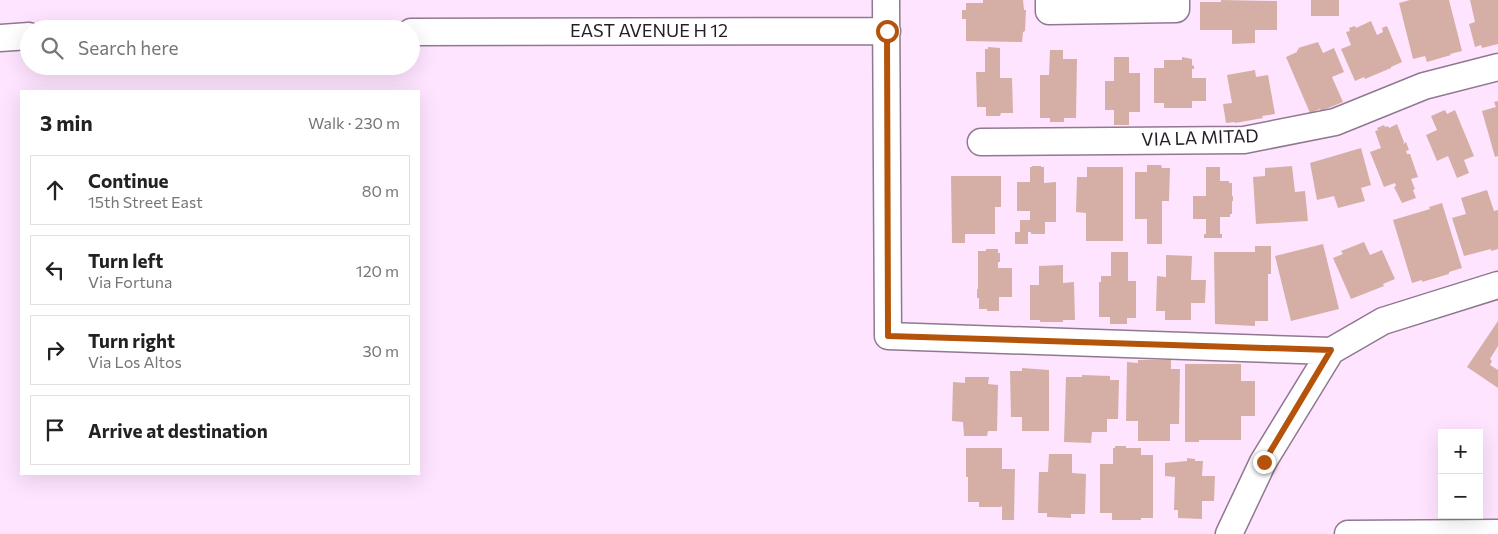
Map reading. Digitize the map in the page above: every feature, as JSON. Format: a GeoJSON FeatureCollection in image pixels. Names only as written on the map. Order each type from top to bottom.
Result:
{"type":"FeatureCollection","features":[{"type":"Feature","properties":{"kind":"street"},"geometry":{"type":"LineString","coordinates":[[886,0],[888,336],[1331,350]]}},
{"type":"Feature","properties":{"kind":"street"},"geometry":{"type":"LineString","coordinates":[[1049,0],[1049,11],[1176,9],[1176,0]]}},
{"type":"Feature","properties":{"kind":"street","name":"EAST AVENUE H 12"},"geometry":{"type":"LineString","coordinates":[[420,32],[887,31]]}},
{"type":"Feature","properties":{"kind":"street"},"geometry":{"type":"LineString","coordinates":[[0,38],[20,37]]}},
{"type":"Feature","properties":{"kind":"street","name":"VIA LA MITAD"},"geometry":{"type":"LineString","coordinates":[[981,142],[1244,140],[1335,122],[1424,86],[1498,67]]}},
{"type":"Feature","properties":{"kind":"street"},"geometry":{"type":"LineString","coordinates":[[1229,534],[1264,462],[1331,350],[1383,321],[1498,285]]}},
{"type":"Feature","properties":{"kind":"street"},"geometry":{"type":"LineString","coordinates":[[1348,534],[1498,533]]}},
{"type":"Feature","properties":{"kind":"building"},"geometry":{"type":"Polygon","coordinates":[[[983,0],[1023,0],[1024,10],[1026,10],[1025,31],[1023,32],[1022,42],[966,41],[966,19],[962,19],[962,10],[966,10],[966,3],[983,3],[983,0]]]}},
{"type":"Feature","properties":{"kind":"building"},"geometry":{"type":"Polygon","coordinates":[[[1221,0],[1277,1],[1277,30],[1255,30],[1255,43],[1232,44],[1232,30],[1200,30],[1200,2],[1221,2],[1221,0]]]}},
{"type":"Feature","properties":{"kind":"building"},"geometry":{"type":"Polygon","coordinates":[[[1311,0],[1339,0],[1339,16],[1311,16],[1311,0]]]}},
{"type":"Feature","properties":{"kind":"building"},"geometry":{"type":"Polygon","coordinates":[[[1410,0],[1449,0],[1462,51],[1427,62],[1425,56],[1413,59],[1399,3],[1410,0]]]}},
{"type":"Feature","properties":{"kind":"building"},"geometry":{"type":"Polygon","coordinates":[[[1470,0],[1498,0],[1498,44],[1482,48],[1481,45],[1475,47],[1469,24],[1475,22],[1470,0]]]}},
{"type":"Feature","properties":{"kind":"building"},"geometry":{"type":"Polygon","coordinates":[[[1371,21],[1377,35],[1383,32],[1382,28],[1387,26],[1402,62],[1365,79],[1364,77],[1355,81],[1341,49],[1351,45],[1346,32],[1350,31],[1349,28],[1355,26],[1356,28],[1371,21]]]}},
{"type":"Feature","properties":{"kind":"building"},"geometry":{"type":"Polygon","coordinates":[[[1318,42],[1323,53],[1334,48],[1344,72],[1332,77],[1343,102],[1321,111],[1320,109],[1310,113],[1286,57],[1297,52],[1298,48],[1318,42]]]}},
{"type":"Feature","properties":{"kind":"building"},"geometry":{"type":"Polygon","coordinates":[[[988,47],[1000,48],[1000,78],[1012,78],[1013,113],[1001,113],[1000,116],[986,116],[986,107],[977,107],[976,72],[985,72],[985,49],[988,49],[988,47]]]}},
{"type":"Feature","properties":{"kind":"building"},"geometry":{"type":"Polygon","coordinates":[[[1050,50],[1063,50],[1063,59],[1077,59],[1076,118],[1064,118],[1064,122],[1050,122],[1050,118],[1040,118],[1040,75],[1049,75],[1050,50]]]}},
{"type":"Feature","properties":{"kind":"building"},"geometry":{"type":"Polygon","coordinates":[[[1114,57],[1129,57],[1129,73],[1140,73],[1140,112],[1129,112],[1129,125],[1114,125],[1114,110],[1105,110],[1105,81],[1114,81],[1114,57]]]}},
{"type":"Feature","properties":{"kind":"building"},"geometry":{"type":"Polygon","coordinates":[[[1182,57],[1192,59],[1194,69],[1192,69],[1192,78],[1206,78],[1206,101],[1192,101],[1192,108],[1164,108],[1164,103],[1154,103],[1154,68],[1164,68],[1164,60],[1182,60],[1182,57]]]}},
{"type":"Feature","properties":{"kind":"building"},"geometry":{"type":"Polygon","coordinates":[[[1255,70],[1256,77],[1268,75],[1275,114],[1262,116],[1263,118],[1226,123],[1223,104],[1232,103],[1227,75],[1255,70]]]}},
{"type":"Feature","properties":{"kind":"building"},"geometry":{"type":"Polygon","coordinates":[[[1498,101],[1498,156],[1495,157],[1482,111],[1496,107],[1494,102],[1498,101]]]}},
{"type":"Feature","properties":{"kind":"building"},"geometry":{"type":"Polygon","coordinates":[[[1445,110],[1447,114],[1455,110],[1474,156],[1464,160],[1469,173],[1457,178],[1448,156],[1437,161],[1426,135],[1437,130],[1431,116],[1445,110]]]}},
{"type":"Feature","properties":{"kind":"building"},"geometry":{"type":"Polygon","coordinates":[[[1397,124],[1404,142],[1403,144],[1406,142],[1409,150],[1406,151],[1407,154],[1410,154],[1418,177],[1411,179],[1416,198],[1402,203],[1394,187],[1396,186],[1395,183],[1384,187],[1370,152],[1381,148],[1375,131],[1378,130],[1377,128],[1384,125],[1389,128],[1397,124]]]}},
{"type":"Feature","properties":{"kind":"building"},"geometry":{"type":"Polygon","coordinates":[[[1361,148],[1371,185],[1361,188],[1365,201],[1338,208],[1334,196],[1317,200],[1310,163],[1361,148]]]}},
{"type":"Feature","properties":{"kind":"building"},"geometry":{"type":"Polygon","coordinates":[[[1147,165],[1161,165],[1162,168],[1170,168],[1169,201],[1162,201],[1162,244],[1147,244],[1147,219],[1135,219],[1135,172],[1147,172],[1147,165]]]}},
{"type":"Feature","properties":{"kind":"building"},"geometry":{"type":"Polygon","coordinates":[[[1292,166],[1295,192],[1305,191],[1308,221],[1256,224],[1253,177],[1265,176],[1265,168],[1292,166]]]}},
{"type":"Feature","properties":{"kind":"building"},"geometry":{"type":"Polygon","coordinates":[[[1030,167],[1044,167],[1044,183],[1056,182],[1056,222],[1045,222],[1045,234],[1031,234],[1031,232],[1028,232],[1028,244],[1015,244],[1015,232],[1020,232],[1020,220],[1030,220],[1030,211],[1017,211],[1017,182],[1030,182],[1030,167]]]}},
{"type":"Feature","properties":{"kind":"building"},"geometry":{"type":"Polygon","coordinates":[[[1087,167],[1123,167],[1123,241],[1086,241],[1086,213],[1076,212],[1077,177],[1087,177],[1087,167]]]}},
{"type":"Feature","properties":{"kind":"building"},"geometry":{"type":"Polygon","coordinates":[[[1206,167],[1220,167],[1220,181],[1232,183],[1232,214],[1230,214],[1230,217],[1220,217],[1220,234],[1222,234],[1222,238],[1204,238],[1204,234],[1206,234],[1206,219],[1193,219],[1193,196],[1206,196],[1206,167]]]}},
{"type":"Feature","properties":{"kind":"building"},"geometry":{"type":"Polygon","coordinates":[[[951,176],[1001,176],[1001,207],[995,207],[995,234],[965,234],[965,243],[952,243],[951,176]]]}},
{"type":"Feature","properties":{"kind":"building"},"geometry":{"type":"Polygon","coordinates":[[[1487,190],[1494,211],[1498,210],[1498,249],[1464,256],[1452,218],[1466,214],[1461,198],[1487,190]]]}},
{"type":"Feature","properties":{"kind":"building"},"geometry":{"type":"Polygon","coordinates":[[[1442,203],[1462,268],[1449,272],[1449,274],[1412,283],[1393,220],[1430,209],[1429,207],[1442,203]]]}},
{"type":"Feature","properties":{"kind":"building"},"geometry":{"type":"Polygon","coordinates":[[[1364,242],[1370,255],[1382,250],[1395,279],[1383,284],[1384,286],[1351,299],[1333,258],[1343,254],[1341,251],[1364,242]]]}},
{"type":"Feature","properties":{"kind":"building"},"geometry":{"type":"Polygon","coordinates":[[[1323,244],[1339,309],[1291,321],[1275,256],[1323,244]]]}},
{"type":"Feature","properties":{"kind":"building"},"geometry":{"type":"Polygon","coordinates":[[[1255,246],[1271,246],[1271,274],[1268,274],[1268,321],[1255,321],[1255,326],[1215,324],[1214,252],[1255,252],[1255,246]]]}},
{"type":"Feature","properties":{"kind":"building"},"geometry":{"type":"Polygon","coordinates":[[[986,249],[998,249],[1000,262],[998,262],[998,268],[1012,268],[1012,297],[999,297],[999,311],[979,309],[979,298],[977,298],[978,251],[986,251],[986,249]]]}},
{"type":"Feature","properties":{"kind":"building"},"geometry":{"type":"Polygon","coordinates":[[[1111,252],[1128,252],[1128,281],[1136,281],[1136,318],[1127,318],[1127,324],[1110,324],[1110,317],[1099,317],[1099,282],[1101,282],[1101,276],[1111,276],[1111,252]]]}},
{"type":"Feature","properties":{"kind":"building"},"geometry":{"type":"Polygon","coordinates":[[[1166,255],[1192,256],[1191,280],[1206,280],[1205,303],[1191,303],[1191,320],[1165,320],[1165,311],[1156,311],[1157,276],[1166,277],[1166,255]]]}},
{"type":"Feature","properties":{"kind":"building"},"geometry":{"type":"Polygon","coordinates":[[[1063,265],[1063,283],[1074,282],[1075,320],[1040,322],[1040,320],[1030,320],[1030,285],[1039,285],[1039,266],[1063,265]]]}},
{"type":"Feature","properties":{"kind":"building"},"geometry":{"type":"Polygon","coordinates":[[[1498,321],[1498,346],[1490,359],[1492,361],[1490,365],[1498,370],[1498,388],[1467,367],[1498,321]]]}},
{"type":"Feature","properties":{"kind":"building"},"geometry":{"type":"Polygon","coordinates":[[[1138,360],[1171,360],[1171,369],[1180,369],[1179,424],[1170,424],[1170,441],[1138,441],[1138,421],[1126,421],[1127,362],[1138,363],[1138,360]]]}},
{"type":"Feature","properties":{"kind":"building"},"geometry":{"type":"Polygon","coordinates":[[[1185,364],[1241,364],[1241,381],[1255,381],[1255,416],[1241,416],[1241,440],[1185,442],[1185,364]]]}},
{"type":"Feature","properties":{"kind":"building"},"geometry":{"type":"Polygon","coordinates":[[[1022,368],[1049,370],[1049,431],[1022,431],[1022,417],[1011,417],[1010,371],[1022,371],[1022,368]]]}},
{"type":"Feature","properties":{"kind":"building"},"geometry":{"type":"Polygon","coordinates":[[[1082,375],[1110,376],[1110,380],[1119,380],[1118,419],[1107,419],[1107,432],[1092,432],[1091,443],[1064,442],[1066,377],[1082,377],[1082,375]]]}},
{"type":"Feature","properties":{"kind":"building"},"geometry":{"type":"Polygon","coordinates":[[[965,377],[989,377],[988,384],[998,385],[997,431],[988,431],[987,436],[964,436],[963,422],[952,421],[953,382],[965,383],[965,377]]]}},
{"type":"Feature","properties":{"kind":"building"},"geometry":{"type":"Polygon","coordinates":[[[1115,446],[1141,448],[1141,455],[1153,455],[1153,518],[1112,520],[1112,513],[1100,513],[1100,464],[1113,464],[1113,448],[1115,446]]]}},
{"type":"Feature","properties":{"kind":"building"},"geometry":{"type":"Polygon","coordinates":[[[966,448],[1002,448],[1002,469],[1015,469],[1014,520],[1002,520],[1002,505],[1001,507],[979,507],[979,502],[968,502],[966,448]]]}},
{"type":"Feature","properties":{"kind":"building"},"geometry":{"type":"Polygon","coordinates":[[[1049,454],[1072,454],[1072,473],[1086,474],[1085,514],[1071,514],[1071,518],[1047,517],[1047,513],[1038,513],[1039,472],[1048,472],[1049,454]]]}},
{"type":"Feature","properties":{"kind":"building"},"geometry":{"type":"Polygon","coordinates":[[[1187,458],[1203,461],[1202,476],[1215,476],[1214,501],[1202,501],[1202,519],[1178,518],[1178,510],[1174,510],[1175,477],[1165,476],[1165,463],[1187,461],[1187,458]]]}},
{"type":"Feature","properties":{"kind":"route"},"geometry":{"type":"LineString","coordinates":[[887,31],[888,336],[1331,350],[1264,462]]}}]}
